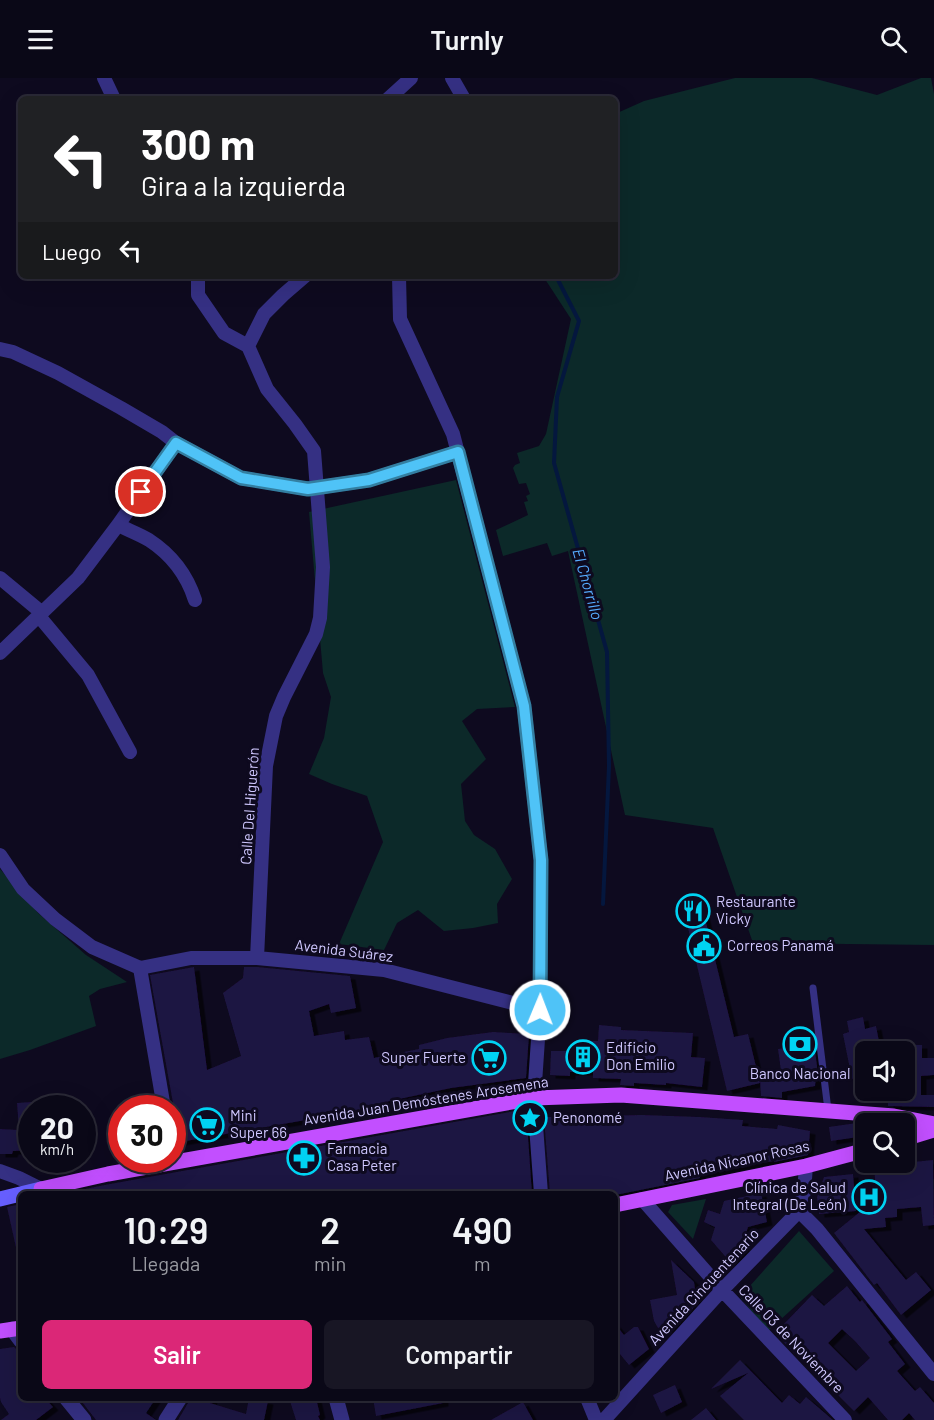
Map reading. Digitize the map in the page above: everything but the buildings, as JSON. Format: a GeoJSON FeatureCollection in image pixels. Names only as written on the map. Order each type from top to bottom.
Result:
{"type":"FeatureCollection","features":[{"type":"Feature","properties":{"kind":"main road","name":"Avenida Juan Demóstenes Arosemena"},"geometry":{"type":"LineString","coordinates":[[186,1157],[534,1098],[621,1095],[894,1116],[934,1124]]}},
{"type":"Feature","properties":{"kind":"main road"},"geometry":{"type":"LineString","coordinates":[[915,1136],[934,1130]]}},
{"type":"Feature","properties":{"kind":"main road","name":"Avenida Nicanor Rosas"},"geometry":{"type":"LineString","coordinates":[[618,1204],[806,1166],[855,1153]]}},
{"type":"Feature","properties":{"kind":"main road","name":"Avenida Juan Demóstenes Arosemena"},"geometry":{"type":"LineString","coordinates":[[45,1191],[117,1173]]}},
{"type":"Feature","properties":{"kind":"main road","name":"Avenida Juan Demóstenes Arosemena"},"geometry":{"type":"LineString","coordinates":[[0,1199],[18,1196]]}},
{"type":"Feature","properties":{"kind":"street"},"geometry":{"type":"LineString","coordinates":[[104,78],[113,96]]}},
{"type":"Feature","properties":{"kind":"street"},"geometry":{"type":"LineString","coordinates":[[391,96],[411,78]]}},
{"type":"Feature","properties":{"kind":"street"},"geometry":{"type":"LineString","coordinates":[[452,78],[462,96]]}},
{"type":"Feature","properties":{"kind":"street"},"geometry":{"type":"LineString","coordinates":[[198,279],[198,295],[224,333],[248,346],[264,314],[302,279]]}},
{"type":"Feature","properties":{"kind":"street"},"geometry":{"type":"LineString","coordinates":[[399,279],[400,319],[453,434],[524,706],[541,860],[540,1010],[534,1098],[541,1191]]}},
{"type":"Feature","properties":{"kind":"street","name":"Calle Del Higuerón"},"geometry":{"type":"LineString","coordinates":[[248,346],[267,389],[314,451],[323,567],[320,618],[316,634],[276,716],[266,766],[257,958]]}},
{"type":"Feature","properties":{"kind":"street"},"geometry":{"type":"LineString","coordinates":[[0,349],[14,352],[58,373],[162,432],[176,443],[241,478],[308,489],[318,488],[369,480],[458,452]]}},
{"type":"Feature","properties":{"kind":"street"},"geometry":{"type":"LineString","coordinates":[[0,653],[78,578],[176,443]]}},
{"type":"Feature","properties":{"kind":"street"},"geometry":{"type":"LineString","coordinates":[[118,525],[149,540],[170,558],[185,574],[195,600]]}},
{"type":"Feature","properties":{"kind":"street"},"geometry":{"type":"LineString","coordinates":[[0,578],[40,614],[88,675],[130,752]]}},
{"type":"Feature","properties":{"kind":"street"},"geometry":{"type":"LineString","coordinates":[[0,855],[23,889],[55,919],[92,947],[140,968],[162,1095]]}},
{"type":"Feature","properties":{"kind":"street","name":"Avenida Suárez"},"geometry":{"type":"LineString","coordinates":[[140,968],[191,958],[257,958],[384,970],[540,1010]]}},
{"type":"Feature","properties":{"kind":"street"},"geometry":{"type":"LineString","coordinates":[[806,1166],[804,1192],[799,1211],[817,1229],[934,1374]]}},
{"type":"Feature","properties":{"kind":"street"},"geometry":{"type":"LineString","coordinates":[[0,1171],[26,1180],[40,1191]]}},
{"type":"Feature","properties":{"kind":"street","name":"Calle 03 de Noviembre"},"geometry":{"type":"LineString","coordinates":[[642,1199],[722,1290],[845,1420]]}},
{"type":"Feature","properties":{"kind":"street","name":"Avenida Cincuentenario"},"geometry":{"type":"LineString","coordinates":[[604,1420],[722,1290],[799,1211]]}},
{"type":"Feature","properties":{"kind":"street"},"geometry":{"type":"LineString","coordinates":[[68,1401],[84,1420]]}},
{"type":"Feature","properties":{"kind":"street"},"geometry":{"type":"LineString","coordinates":[[166,1420],[178,1401]]}},
{"type":"Feature","properties":{"kind":"street"},"geometry":{"type":"LineString","coordinates":[[337,1401],[342,1420]]}},
{"type":"Feature","properties":{"kind":"street"},"geometry":{"type":"LineString","coordinates":[[588,1401],[596,1420]]}},
{"type":"Feature","properties":{"kind":"lane"},"geometry":{"type":"LineString","coordinates":[[813,988],[828,1110]]}},
{"type":"Feature","properties":{"kind":"green space"},"geometry":{"type":"Polygon","coordinates":[[[735,78],[812,78],[877,95],[921,78],[931,78],[934,94],[934,945],[753,943],[713,828],[625,815],[568,551],[552,556],[547,543],[503,556],[496,530],[528,515],[524,502],[528,501],[526,496],[530,494],[526,483],[519,484],[513,468],[520,463],[517,453],[539,446],[546,434],[571,319],[545,279],[618,279],[618,113],[644,101],[735,78]]]}},
{"type":"Feature","properties":{"kind":"green space"},"geometry":{"type":"Polygon","coordinates":[[[456,480],[515,707],[477,709],[462,721],[486,759],[461,784],[465,821],[474,835],[495,849],[512,879],[497,904],[498,923],[444,931],[418,910],[397,923],[384,950],[339,944],[383,842],[367,796],[309,774],[324,738],[331,697],[323,673],[309,512],[456,480]]]}},
{"type":"Feature","properties":{"kind":"green space"},"geometry":{"type":"Polygon","coordinates":[[[0,869],[38,913],[86,955],[127,982],[100,989],[89,996],[96,1026],[0,1059],[0,869]]]}},
{"type":"Feature","properties":{"kind":"green space"},"geometry":{"type":"Polygon","coordinates":[[[706,1199],[693,1239],[668,1212],[672,1205],[706,1199]]]}},
{"type":"Feature","properties":{"kind":"green space"},"geometry":{"type":"Polygon","coordinates":[[[799,1231],[834,1271],[768,1331],[740,1297],[799,1231]]]}},
{"type":"Feature","properties":{"kind":"waterway","name":"El Chorrillo"},"geometry":{"type":"LineString","coordinates":[[558,279],[579,321],[557,397],[554,463],[607,652],[609,766],[603,904]]}},
{"type":"Feature","properties":{"kind":"place","name":"Restaurante Vicky"},"geometry":{"type":"Point","coordinates":[693,911]}},
{"type":"Feature","properties":{"kind":"place","name":"Correos Panamá"},"geometry":{"type":"Point","coordinates":[704,946]}},
{"type":"Feature","properties":{"kind":"place","name":"Banco Nacional"},"geometry":{"type":"Point","coordinates":[800,1044]}},
{"type":"Feature","properties":{"kind":"place","name":"Edificio Don Emilio"},"geometry":{"type":"Point","coordinates":[583,1057]}},
{"type":"Feature","properties":{"kind":"place","name":"Super Fuerte"},"geometry":{"type":"Point","coordinates":[489,1058]}},
{"type":"Feature","properties":{"kind":"place","name":"Penonomé"},"geometry":{"type":"Point","coordinates":[530,1118]}},
{"type":"Feature","properties":{"kind":"place","name":"Mini Super 66"},"geometry":{"type":"Point","coordinates":[207,1125]}},
{"type":"Feature","properties":{"kind":"place","name":"Farmacia Casa Peter"},"geometry":{"type":"Point","coordinates":[304,1158]}},
{"type":"Feature","properties":{"kind":"place","name":"Clínica de Salud Integral (De León)"},"geometry":{"type":"Point","coordinates":[869,1197]}},
{"type":"Feature","properties":{"kind":"route"},"geometry":{"type":"LineString","coordinates":[[141,492],[176,443],[241,478],[308,489],[369,480],[458,452],[524,706],[541,860],[540,1010]]}}]}
